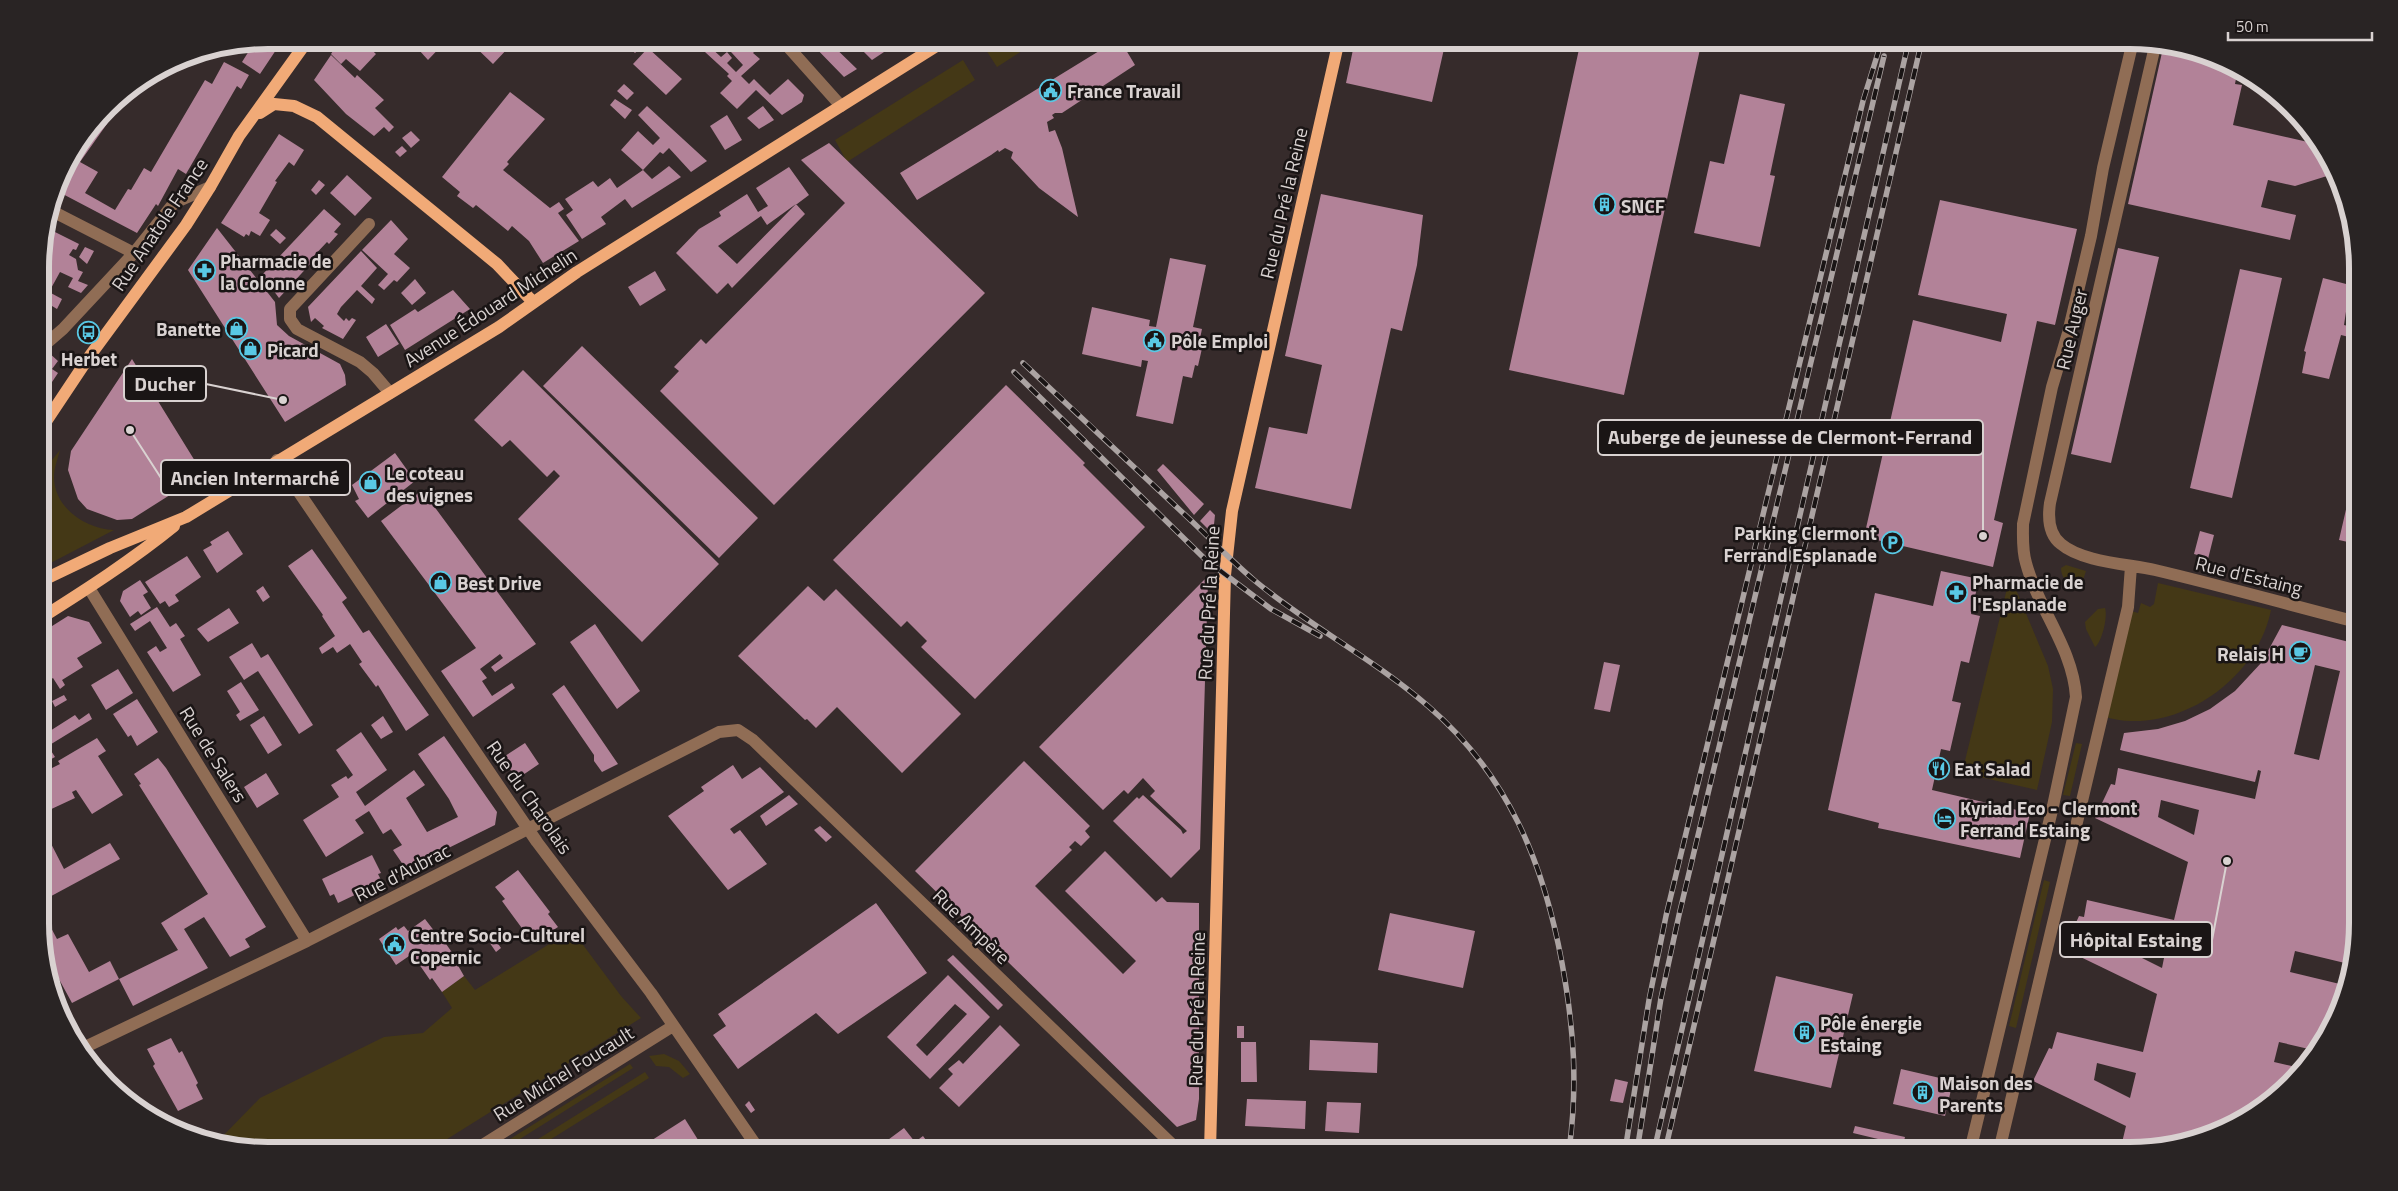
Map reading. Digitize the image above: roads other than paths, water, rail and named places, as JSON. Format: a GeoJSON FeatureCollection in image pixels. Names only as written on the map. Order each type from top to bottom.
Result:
{"type":"FeatureCollection","features":[{"type":"Feature","properties":{"kind":"main road","name":"Rue Anatole France"},"geometry":{"type":"LineString","coordinates":[[49,418],[210,187],[239,136],[302,49]]}},
{"type":"Feature","properties":{"kind":"main road","name":"Avenue Édouard Michelin"},"geometry":{"type":"LineString","coordinates":[[49,577],[110,548],[186,516],[499,327],[577,272],[932,49]]}},
{"type":"Feature","properties":{"kind":"main road","name":"Rue du Pré la Reine"},"geometry":{"type":"LineString","coordinates":[[1210,1142],[1225,575],[1228,542],[1232,510],[1337,49]]}},
{"type":"Feature","properties":{"kind":"main road"},"geometry":{"type":"LineString","coordinates":[[253,118],[274,104],[294,106],[317,117],[497,264],[533,302]]}},
{"type":"Feature","properties":{"kind":"main road"},"geometry":{"type":"LineString","coordinates":[[49,613],[90,588],[147,548],[186,516]]}},
{"type":"Feature","properties":{"kind":"street"},"geometry":{"type":"LineString","coordinates":[[790,49],[840,106]]}},
{"type":"Feature","properties":{"kind":"street"},"geometry":{"type":"LineString","coordinates":[[1972,1142],[2053,806],[2076,697],[2075,682],[2067,656],[2026,563],[2023,546],[2023,524],[2052,387],[2068,333],[2091,236],[2103,168],[2131,49]]}},
{"type":"Feature","properties":{"kind":"street","name":"Rue Auger"},"geometry":{"type":"LineString","coordinates":[[2131,566],[2073,553],[2057,541],[2050,529],[2048,516],[2154,50]]}},
{"type":"Feature","properties":{"kind":"street"},"geometry":{"type":"LineString","coordinates":[[49,341],[63,329],[134,253],[174,203],[210,187]]}},
{"type":"Feature","properties":{"kind":"street"},"geometry":{"type":"LineString","coordinates":[[56,213],[134,253]]}},
{"type":"Feature","properties":{"kind":"street"},"geometry":{"type":"LineString","coordinates":[[369,224],[290,309],[290,319],[297,329],[360,362],[373,373],[390,393]]}},
{"type":"Feature","properties":{"kind":"street","name":"Rue du Charolais"},"geometry":{"type":"LineString","coordinates":[[277,460],[528,829],[673,1026],[754,1142]]}},
{"type":"Feature","properties":{"kind":"street"},"geometry":{"type":"LineString","coordinates":[[2001,1142],[2128,607],[2131,566]]}},
{"type":"Feature","properties":{"kind":"street","name":"Rue d'Estaing"},"geometry":{"type":"LineString","coordinates":[[2131,566],[2349,620]]}},
{"type":"Feature","properties":{"kind":"street","name":"Rue de Salers"},"geometry":{"type":"LineString","coordinates":[[90,588],[307,941]]}},
{"type":"Feature","properties":{"kind":"street","name":"Rue d'Aubrac"},"geometry":{"type":"LineString","coordinates":[[89,1050],[719,732],[738,730]]}},
{"type":"Feature","properties":{"kind":"street","name":"Rue Ampère"},"geometry":{"type":"LineString","coordinates":[[738,730],[753,740],[1169,1142]]}},
{"type":"Feature","properties":{"kind":"street","name":"Rue Michel Foucault"},"geometry":{"type":"LineString","coordinates":[[487,1142],[673,1026]]}},
{"type":"Feature","properties":{"kind":"railway"},"geometry":{"type":"LineString","coordinates":[[1626,1142],[1649,1000],[1666,916],[1863,101],[1879,49]]}},
{"type":"Feature","properties":{"kind":"railway"},"geometry":{"type":"LineString","coordinates":[[1656,1142],[1907,49]]}},
{"type":"Feature","properties":{"kind":"railway"},"geometry":{"type":"LineString","coordinates":[[1667,1142],[1920,49]]}},
{"type":"Feature","properties":{"kind":"railway"},"geometry":{"type":"LineString","coordinates":[[1638,1142],[1661,998],[1679,915],[1884,56]]}},
{"type":"Feature","properties":{"kind":"railway"},"geometry":{"type":"LineString","coordinates":[[1023,363],[1245,572],[1275,597],[1407,689],[1456,733],[1480,761],[1501,791],[1518,822],[1532,855],[1554,926],[1562,963],[1572,1034],[1574,1079],[1570,1142]]}},
{"type":"Feature","properties":{"kind":"railway"},"geometry":{"type":"LineString","coordinates":[[1014,372],[1206,560],[1271,609],[1320,636]]}},
{"type":"Feature","properties":{"kind":"place","name":"France Travail"},"geometry":{"type":"Point","coordinates":[1051,90]}},
{"type":"Feature","properties":{"kind":"place","name":"SNCF"},"geometry":{"type":"Point","coordinates":[1605,205]}},
{"type":"Feature","properties":{"kind":"place","name":"Pharmacie de la Colonne"},"geometry":{"type":"Point","coordinates":[204,271]}},
{"type":"Feature","properties":{"kind":"place","name":"Banette"},"geometry":{"type":"Point","coordinates":[237,328]}},
{"type":"Feature","properties":{"kind":"place","name":"Herbet"},"geometry":{"type":"Point","coordinates":[89,332]}},
{"type":"Feature","properties":{"kind":"place","name":"Pôle Emploi"},"geometry":{"type":"Point","coordinates":[1155,340]}},
{"type":"Feature","properties":{"kind":"place","name":"Picard"},"geometry":{"type":"Point","coordinates":[251,349]}},
{"type":"Feature","properties":{"kind":"place","name":"Ducher"},"geometry":{"type":"Point","coordinates":[283,400]}},
{"type":"Feature","properties":{"kind":"place","name":"Ancien Intermarché"},"geometry":{"type":"Point","coordinates":[130,430]}},
{"type":"Feature","properties":{"kind":"place","name":"Le coteau des vignes"},"geometry":{"type":"Point","coordinates":[370,483]}},
{"type":"Feature","properties":{"kind":"place","name":"Auberge de jeunesse de Clermont-Ferrand"},"geometry":{"type":"Point","coordinates":[1983,536]}},
{"type":"Feature","properties":{"kind":"place","name":"Parking Clermont Ferrand Esplanade"},"geometry":{"type":"Point","coordinates":[1893,543]}},
{"type":"Feature","properties":{"kind":"place","name":"Best Drive"},"geometry":{"type":"Point","coordinates":[441,582]}},
{"type":"Feature","properties":{"kind":"place","name":"Pharmacie de l'Esplanade"},"geometry":{"type":"Point","coordinates":[1956,592]}},
{"type":"Feature","properties":{"kind":"place","name":"Relais H"},"geometry":{"type":"Point","coordinates":[2300,653]}},
{"type":"Feature","properties":{"kind":"place","name":"Eat Salad"},"geometry":{"type":"Point","coordinates":[1938,768]}},
{"type":"Feature","properties":{"kind":"place","name":"Kyriad Eco - Clermont Ferrand Estaing"},"geometry":{"type":"Point","coordinates":[1944,818]}},
{"type":"Feature","properties":{"kind":"place","name":"Hôpital Estaing"},"geometry":{"type":"Point","coordinates":[2227,861]}},
{"type":"Feature","properties":{"kind":"place","name":"Centre Socio-Culturel Copernic"},"geometry":{"type":"Point","coordinates":[394,945]}},
{"type":"Feature","properties":{"kind":"place","name":"Pôle énergie Estaing"},"geometry":{"type":"Point","coordinates":[1804,1033]}},
{"type":"Feature","properties":{"kind":"place","name":"Maison des Parents"},"geometry":{"type":"Point","coordinates":[1923,1093]}}]}
